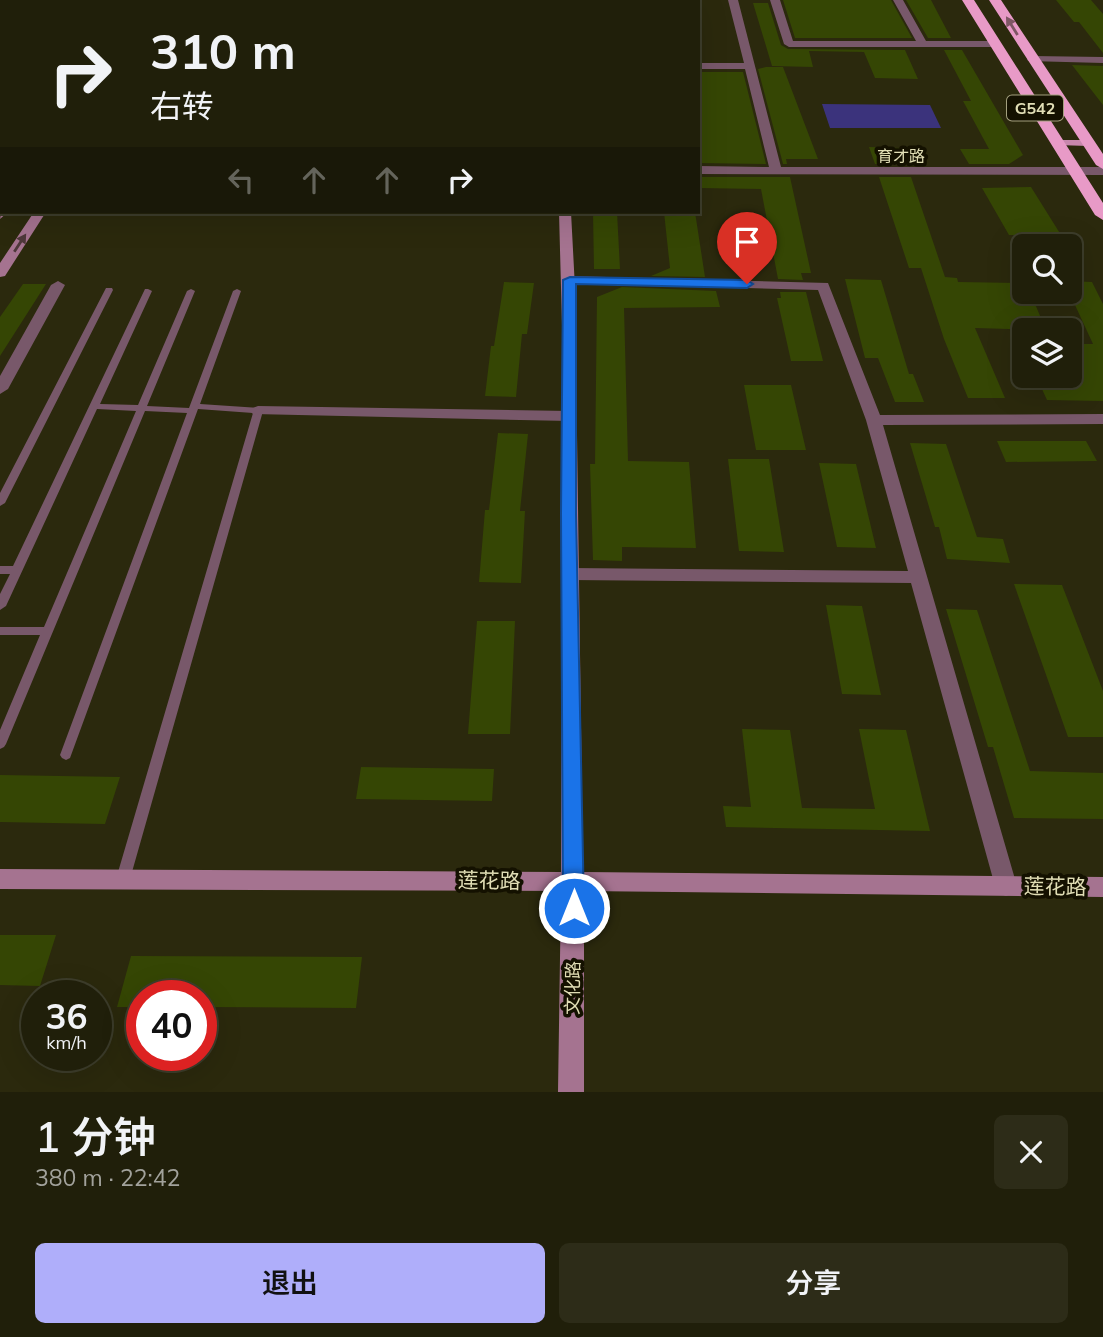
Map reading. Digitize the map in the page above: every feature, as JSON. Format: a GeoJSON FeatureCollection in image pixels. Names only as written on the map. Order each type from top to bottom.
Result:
{"type":"FeatureCollection","features":[{"type":"Feature","properties":{"kind":"highway","name":"G542"},"geometry":{"type":"LineString","coordinates":[[968,0],[1075,172],[1096,194],[1103,215]]}},
{"type":"Feature","properties":{"kind":"highway","name":"G542"},"geometry":{"type":"LineString","coordinates":[[995,0],[1103,165]]}},
{"type":"Feature","properties":{"kind":"main road"},"geometry":{"type":"LineString","coordinates":[[1057,142],[1088,143]]}},
{"type":"Feature","properties":{"kind":"street"},"geometry":{"type":"LineString","coordinates":[[733,0],[776,170]]}},
{"type":"Feature","properties":{"kind":"street"},"geometry":{"type":"LineString","coordinates":[[775,0],[789,44],[996,44]]}},
{"type":"Feature","properties":{"kind":"street"},"geometry":{"type":"LineString","coordinates":[[898,0],[923,44]]}},
{"type":"Feature","properties":{"kind":"street"},"geometry":{"type":"LineString","coordinates":[[1032,59],[1103,60]]}},
{"type":"Feature","properties":{"kind":"street"},"geometry":{"type":"LineString","coordinates":[[700,66],[750,66]]}},
{"type":"Feature","properties":{"kind":"street","name":"育才路"},"geometry":{"type":"LineString","coordinates":[[700,170],[1103,171]]}},
{"type":"Feature","properties":{"kind":"street"},"geometry":{"type":"LineString","coordinates":[[0,273],[39,214]]}},
{"type":"Feature","properties":{"kind":"street","name":"文化路"},"geometry":{"type":"LineString","coordinates":[[565,214],[570,280],[574,882],[571,1092]]}},
{"type":"Feature","properties":{"kind":"street"},"geometry":{"type":"LineString","coordinates":[[570,280],[823,286],[874,420],[1006,886]]}},
{"type":"Feature","properties":{"kind":"street"},"geometry":{"type":"LineString","coordinates":[[0,389],[58,285]]}},
{"type":"Feature","properties":{"kind":"street"},"geometry":{"type":"LineString","coordinates":[[258,411],[569,416]]}},
{"type":"Feature","properties":{"kind":"street"},"geometry":{"type":"LineString","coordinates":[[874,420],[1103,419]]}},
{"type":"Feature","properties":{"kind":"street"},"geometry":{"type":"LineString","coordinates":[[570,574],[918,577]]}},
{"type":"Feature","properties":{"kind":"street","name":"莲花路"},"geometry":{"type":"LineString","coordinates":[[0,879],[1103,887]]}},
{"type":"Feature","properties":{"kind":"lane"},"geometry":{"type":"LineString","coordinates":[[0,503],[108,290]]}},
{"type":"Feature","properties":{"kind":"lane"},"geometry":{"type":"LineString","coordinates":[[0,606],[148,291]]}},
{"type":"Feature","properties":{"kind":"lane"},"geometry":{"type":"LineString","coordinates":[[0,744],[191,291]]}},
{"type":"Feature","properties":{"kind":"lane"},"geometry":{"type":"LineString","coordinates":[[66,755],[237,291]]}},
{"type":"Feature","properties":{"kind":"lane"},"geometry":{"type":"LineString","coordinates":[[94,406],[258,411],[123,879]]}},
{"type":"Feature","properties":{"kind":"lane"},"geometry":{"type":"LineString","coordinates":[[0,570],[17,570]]}},
{"type":"Feature","properties":{"kind":"lane"},"geometry":{"type":"LineString","coordinates":[[0,631],[48,631]]}},
{"type":"Feature","properties":{"kind":"shaded area"},"geometry":{"type":"Polygon","coordinates":[[[822,104],[930,105],[941,128],[830,128],[822,104]]]}},
{"type":"Feature","properties":{"kind":"building"},"geometry":{"type":"Polygon","coordinates":[[[783,0],[891,0],[912,38],[795,38],[783,0]]]}},
{"type":"Feature","properties":{"kind":"building"},"geometry":{"type":"Polygon","coordinates":[[[906,0],[931,0],[951,38],[928,38],[906,0]]]}},
{"type":"Feature","properties":{"kind":"building"},"geometry":{"type":"Polygon","coordinates":[[[1056,0],[1091,0],[1103,14],[1103,53],[1079,22],[1074,22],[1056,0]]]}},
{"type":"Feature","properties":{"kind":"building"},"geometry":{"type":"Polygon","coordinates":[[[753,3],[768,3],[781,45],[788,49],[905,50],[918,79],[875,78],[864,52],[809,51],[813,67],[772,66],[753,3]]]}},
{"type":"Feature","properties":{"kind":"building"},"geometry":{"type":"Polygon","coordinates":[[[944,50],[962,50],[1023,155],[1009,164],[969,164],[960,149],[989,149],[963,101],[971,101],[944,50]]]}},
{"type":"Feature","properties":{"kind":"building"},"geometry":{"type":"Polygon","coordinates":[[[1072,65],[1103,66],[1103,105],[1072,65]]]}},
{"type":"Feature","properties":{"kind":"building"},"geometry":{"type":"Polygon","coordinates":[[[783,67],[818,159],[786,159],[787,164],[783,164],[758,69],[783,67]]]}},
{"type":"Feature","properties":{"kind":"building"},"geometry":{"type":"Polygon","coordinates":[[[700,72],[743,72],[766,164],[700,163],[700,72]]]}},
{"type":"Feature","properties":{"kind":"building"},"geometry":{"type":"Polygon","coordinates":[[[869,147],[900,148],[906,164],[875,164],[869,147]]]}},
{"type":"Feature","properties":{"kind":"building"},"geometry":{"type":"Polygon","coordinates":[[[700,177],[790,177],[811,273],[801,273],[803,280],[778,279],[761,189],[700,188],[700,177]]]}},
{"type":"Feature","properties":{"kind":"building"},"geometry":{"type":"Polygon","coordinates":[[[879,177],[911,177],[945,277],[957,278],[958,282],[1012,283],[1012,304],[1035,304],[1041,318],[1012,318],[1012,329],[975,328],[1005,398],[968,398],[944,339],[921,268],[909,268],[879,177]]]}},
{"type":"Feature","properties":{"kind":"building"},"geometry":{"type":"Polygon","coordinates":[[[1031,187],[1060,234],[1009,235],[982,188],[1031,187]]]}},
{"type":"Feature","properties":{"kind":"building"},"geometry":{"type":"Polygon","coordinates":[[[593,214],[617,214],[620,269],[594,269],[593,214]]]}},
{"type":"Feature","properties":{"kind":"building"},"geometry":{"type":"Polygon","coordinates":[[[664,214],[695,214],[705,277],[651,276],[670,268],[664,214]]]}},
{"type":"Feature","properties":{"kind":"building"},"geometry":{"type":"Polygon","coordinates":[[[845,279],[881,280],[909,374],[913,374],[924,402],[895,402],[878,358],[865,358],[845,279]]]}},
{"type":"Feature","properties":{"kind":"building"},"geometry":{"type":"Polygon","coordinates":[[[504,282],[534,283],[527,334],[522,334],[516,397],[485,396],[491,346],[494,346],[504,282]]]}},
{"type":"Feature","properties":{"kind":"building"},"geometry":{"type":"Polygon","coordinates":[[[1082,282],[1092,282],[1103,304],[1103,401],[1047,400],[1042,388],[1082,388],[1082,344],[1093,344],[1075,304],[1082,304],[1082,282]]]}},
{"type":"Feature","properties":{"kind":"building"},"geometry":{"type":"Polygon","coordinates":[[[23,284],[46,284],[0,356],[0,317],[23,284]]]}},
{"type":"Feature","properties":{"kind":"building"},"geometry":{"type":"Polygon","coordinates":[[[622,287],[716,291],[720,307],[624,308],[628,461],[689,462],[696,548],[622,547],[622,561],[593,560],[590,464],[595,464],[597,297],[622,287]]]}},
{"type":"Feature","properties":{"kind":"building"},"geometry":{"type":"Polygon","coordinates":[[[780,292],[806,292],[823,361],[791,361],[777,298],[781,298],[780,292]]]}},
{"type":"Feature","properties":{"kind":"building"},"geometry":{"type":"Polygon","coordinates":[[[744,385],[791,385],[806,450],[756,450],[744,385]]]}},
{"type":"Feature","properties":{"kind":"building"},"geometry":{"type":"Polygon","coordinates":[[[498,433],[528,434],[520,511],[525,511],[521,583],[479,582],[485,510],[489,510],[498,433]]]}},
{"type":"Feature","properties":{"kind":"building"},"geometry":{"type":"Polygon","coordinates":[[[997,441],[1086,441],[1097,461],[1006,462],[997,441]]]}},
{"type":"Feature","properties":{"kind":"building"},"geometry":{"type":"Polygon","coordinates":[[[910,443],[946,444],[977,537],[1003,539],[1010,563],[947,559],[939,527],[935,527],[910,443]]]}},
{"type":"Feature","properties":{"kind":"building"},"geometry":{"type":"Polygon","coordinates":[[[728,459],[769,459],[784,552],[739,551],[728,459]]]}},
{"type":"Feature","properties":{"kind":"building"},"geometry":{"type":"Polygon","coordinates":[[[819,463],[856,464],[876,548],[837,547],[819,463]]]}},
{"type":"Feature","properties":{"kind":"building"},"geometry":{"type":"Polygon","coordinates":[[[1014,584],[1062,585],[1103,691],[1103,737],[1068,737],[1014,584]]]}},
{"type":"Feature","properties":{"kind":"building"},"geometry":{"type":"Polygon","coordinates":[[[826,605],[862,606],[881,695],[842,694],[826,605]]]}},
{"type":"Feature","properties":{"kind":"building"},"geometry":{"type":"Polygon","coordinates":[[[946,609],[977,610],[1030,771],[1103,773],[1103,819],[1014,818],[993,747],[988,747],[946,609]]]}},
{"type":"Feature","properties":{"kind":"building"},"geometry":{"type":"Polygon","coordinates":[[[477,621],[515,621],[510,734],[468,734],[477,621]]]}},
{"type":"Feature","properties":{"kind":"building"},"geometry":{"type":"Polygon","coordinates":[[[742,729],[790,730],[802,808],[875,809],[859,729],[906,730],[930,831],[726,827],[723,806],[751,807],[742,729]]]}},
{"type":"Feature","properties":{"kind":"building"},"geometry":{"type":"Polygon","coordinates":[[[361,767],[494,769],[492,801],[356,799],[361,767]]]}},
{"type":"Feature","properties":{"kind":"building"},"geometry":{"type":"Polygon","coordinates":[[[0,775],[120,777],[105,824],[0,822],[0,775]]]}},
{"type":"Feature","properties":{"kind":"building"},"geometry":{"type":"Polygon","coordinates":[[[0,935],[56,935],[42,980],[21,980],[21,986],[0,985],[0,935]]]}},
{"type":"Feature","properties":{"kind":"building"},"geometry":{"type":"Polygon","coordinates":[[[131,956],[362,957],[356,1008],[217,1007],[217,980],[126,980],[126,1007],[117,1007],[131,956]]]}},
{"type":"Feature","properties":{"kind":"route"},"geometry":{"type":"LineString","coordinates":[[574,908],[569,514],[570,280],[747,284]]}}]}
